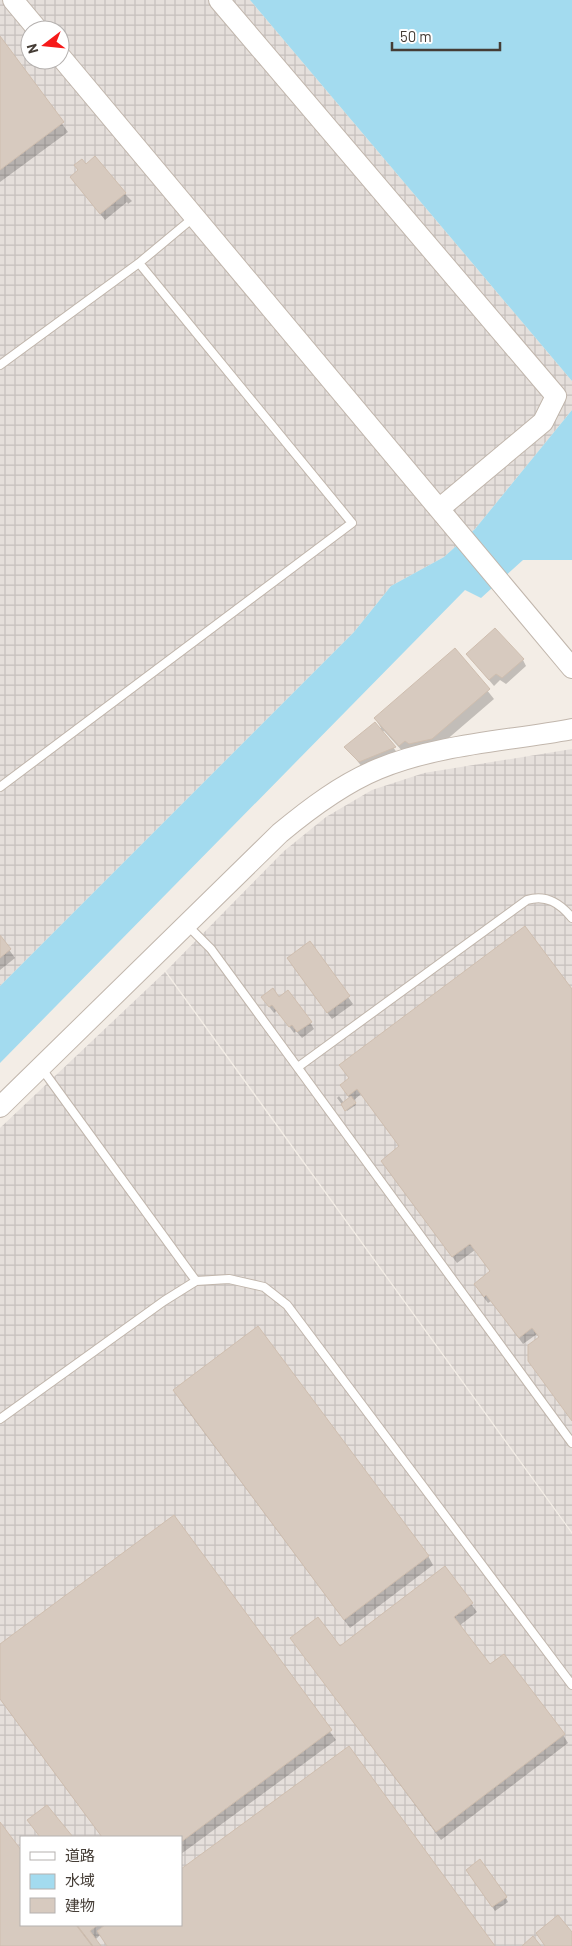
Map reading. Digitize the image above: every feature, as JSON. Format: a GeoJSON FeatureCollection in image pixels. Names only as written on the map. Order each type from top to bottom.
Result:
{"type":"FeatureCollection","features":[{"type":"Feature","properties":{"kind":"street"},"geometry":{"type":"LineString","coordinates":[[13,0],[30,20]]}},
{"type":"Feature","properties":{"kind":"street"},"geometry":{"type":"LineString","coordinates":[[219,0],[556,396],[543,422],[439,509]]}},
{"type":"Feature","properties":{"kind":"street"},"geometry":{"type":"LineString","coordinates":[[70,68],[572,668]]}},
{"type":"Feature","properties":{"kind":"street"},"geometry":{"type":"LineString","coordinates":[[0,1107],[280,833],[309,809],[370,773],[413,758],[451,749],[572,729]]}},
{"type":"Feature","properties":{"kind":"lane"},"geometry":{"type":"LineString","coordinates":[[0,365],[139,263],[194,217]]}},
{"type":"Feature","properties":{"kind":"lane"},"geometry":{"type":"LineString","coordinates":[[0,787],[352,523],[139,263]]}},
{"type":"Feature","properties":{"kind":"lane"},"geometry":{"type":"LineString","coordinates":[[298,1067],[527,900],[545,897],[558,904],[572,918]]}},
{"type":"Feature","properties":{"kind":"lane"},"geometry":{"type":"LineString","coordinates":[[186,924],[211,949],[572,1443]]}},
{"type":"Feature","properties":{"kind":"lane"},"geometry":{"type":"LineString","coordinates":[[40,1067],[196,1281]]}},
{"type":"Feature","properties":{"kind":"lane"},"geometry":{"type":"LineString","coordinates":[[0,1419],[164,1300],[196,1281],[229,1279],[264,1287],[287,1305],[572,1685]]}},
{"type":"Feature","properties":{"kind":"shaded area"},"geometry":{"type":"Polygon","coordinates":[[[0,0],[250,0],[572,381],[572,410],[475,529],[444,557],[391,586],[354,632],[0,986],[0,0]]]}},
{"type":"Feature","properties":{"kind":"shaded area"},"geometry":{"type":"Polygon","coordinates":[[[572,749],[572,1532],[166,971],[284,851],[326,817],[372,790],[424,773],[572,749]]]}},
{"type":"Feature","properties":{"kind":"shaded area"},"geometry":{"type":"Polygon","coordinates":[[[165,972],[572,1534],[572,1946],[0,1946],[0,1128],[165,972]]]}},
{"type":"Feature","properties":{"kind":"water"},"geometry":{"type":"Polygon","coordinates":[[[250,0],[572,0],[572,381],[250,0]]]}},
{"type":"Feature","properties":{"kind":"water"},"geometry":{"type":"Polygon","coordinates":[[[572,410],[572,560],[523,560],[481,598],[465,590],[0,1063],[0,986],[354,632],[391,586],[444,557],[475,529],[572,410]]]}},
{"type":"Feature","properties":{"kind":"building"},"geometry":{"type":"Polygon","coordinates":[[[0,36],[20,63],[20,70],[25,70],[64,122],[0,170],[0,36]]]}},
{"type":"Feature","properties":{"kind":"building"},"geometry":{"type":"Polygon","coordinates":[[[95,156],[126,193],[100,214],[70,177],[78,170],[74,165],[82,159],[86,164],[95,156]]]}},
{"type":"Feature","properties":{"kind":"building"},"geometry":{"type":"Polygon","coordinates":[[[495,628],[524,659],[502,678],[496,674],[489,680],[466,654],[495,628]]]}},
{"type":"Feature","properties":{"kind":"building"},"geometry":{"type":"Polygon","coordinates":[[[455,648],[490,689],[432,739],[409,744],[405,741],[399,746],[374,718],[455,648]]]}},
{"type":"Feature","properties":{"kind":"building"},"geometry":{"type":"Polygon","coordinates":[[[375,722],[396,747],[359,762],[344,747],[375,722]]]}},
{"type":"Feature","properties":{"kind":"building"},"geometry":{"type":"Polygon","coordinates":[[[525,926],[572,989],[572,1421],[528,1361],[528,1345],[539,1337],[532,1328],[519,1338],[486,1295],[484,1297],[474,1284],[490,1271],[470,1244],[452,1257],[381,1161],[399,1146],[357,1089],[348,1096],[340,1085],[349,1078],[339,1065],[525,926]]]}},
{"type":"Feature","properties":{"kind":"building"},"geometry":{"type":"Polygon","coordinates":[[[0,935],[11,949],[0,958],[0,935]]]}},
{"type":"Feature","properties":{"kind":"building"},"geometry":{"type":"Polygon","coordinates":[[[310,941],[350,996],[327,1013],[287,958],[310,941]]]}},
{"type":"Feature","properties":{"kind":"building"},"geometry":{"type":"Polygon","coordinates":[[[273,988],[279,997],[288,990],[312,1022],[297,1032],[292,1025],[289,1027],[272,1005],[269,1007],[261,997],[273,988]]]}},
{"type":"Feature","properties":{"kind":"building"},"geometry":{"type":"Polygon","coordinates":[[[351,1096],[356,1103],[345,1111],[341,1104],[351,1096]]]}},
{"type":"Feature","properties":{"kind":"building"},"geometry":{"type":"Polygon","coordinates":[[[258,1326],[429,1556],[344,1620],[173,1390],[258,1326]]]}},
{"type":"Feature","properties":{"kind":"building"},"geometry":{"type":"Polygon","coordinates":[[[174,1515],[332,1730],[182,1841],[182,1836],[101,1836],[0,1699],[0,1644],[174,1515]]]}},
{"type":"Feature","properties":{"kind":"building"},"geometry":{"type":"Polygon","coordinates":[[[445,1566],[473,1603],[454,1617],[490,1664],[504,1654],[565,1734],[436,1832],[290,1638],[318,1617],[340,1646],[445,1566]]]}},
{"type":"Feature","properties":{"kind":"building"},"geometry":{"type":"Polygon","coordinates":[[[349,1746],[495,1946],[107,1946],[97,1931],[104,1926],[182,1926],[182,1868],[349,1746]]]}},
{"type":"Feature","properties":{"kind":"building"},"geometry":{"type":"Polygon","coordinates":[[[47,1805],[72,1836],[39,1836],[27,1820],[47,1805]]]}},
{"type":"Feature","properties":{"kind":"building"},"geometry":{"type":"Polygon","coordinates":[[[0,1822],[20,1849],[20,1926],[77,1926],[92,1946],[0,1946],[0,1822]]]}},
{"type":"Feature","properties":{"kind":"building"},"geometry":{"type":"Polygon","coordinates":[[[480,1859],[507,1897],[492,1907],[466,1870],[480,1859]]]}},
{"type":"Feature","properties":{"kind":"building"},"geometry":{"type":"Polygon","coordinates":[[[558,1915],[572,1932],[572,1946],[545,1946],[536,1933],[558,1915]]]}},
{"type":"Feature","properties":{"kind":"building"},"geometry":{"type":"Polygon","coordinates":[[[78,1926],[97,1926],[90,1931],[101,1946],[93,1946],[78,1926]]]}},
{"type":"Feature","properties":{"kind":"building"},"geometry":{"type":"Polygon","coordinates":[[[533,1936],[541,1946],[522,1946],[533,1936]]]}}]}
